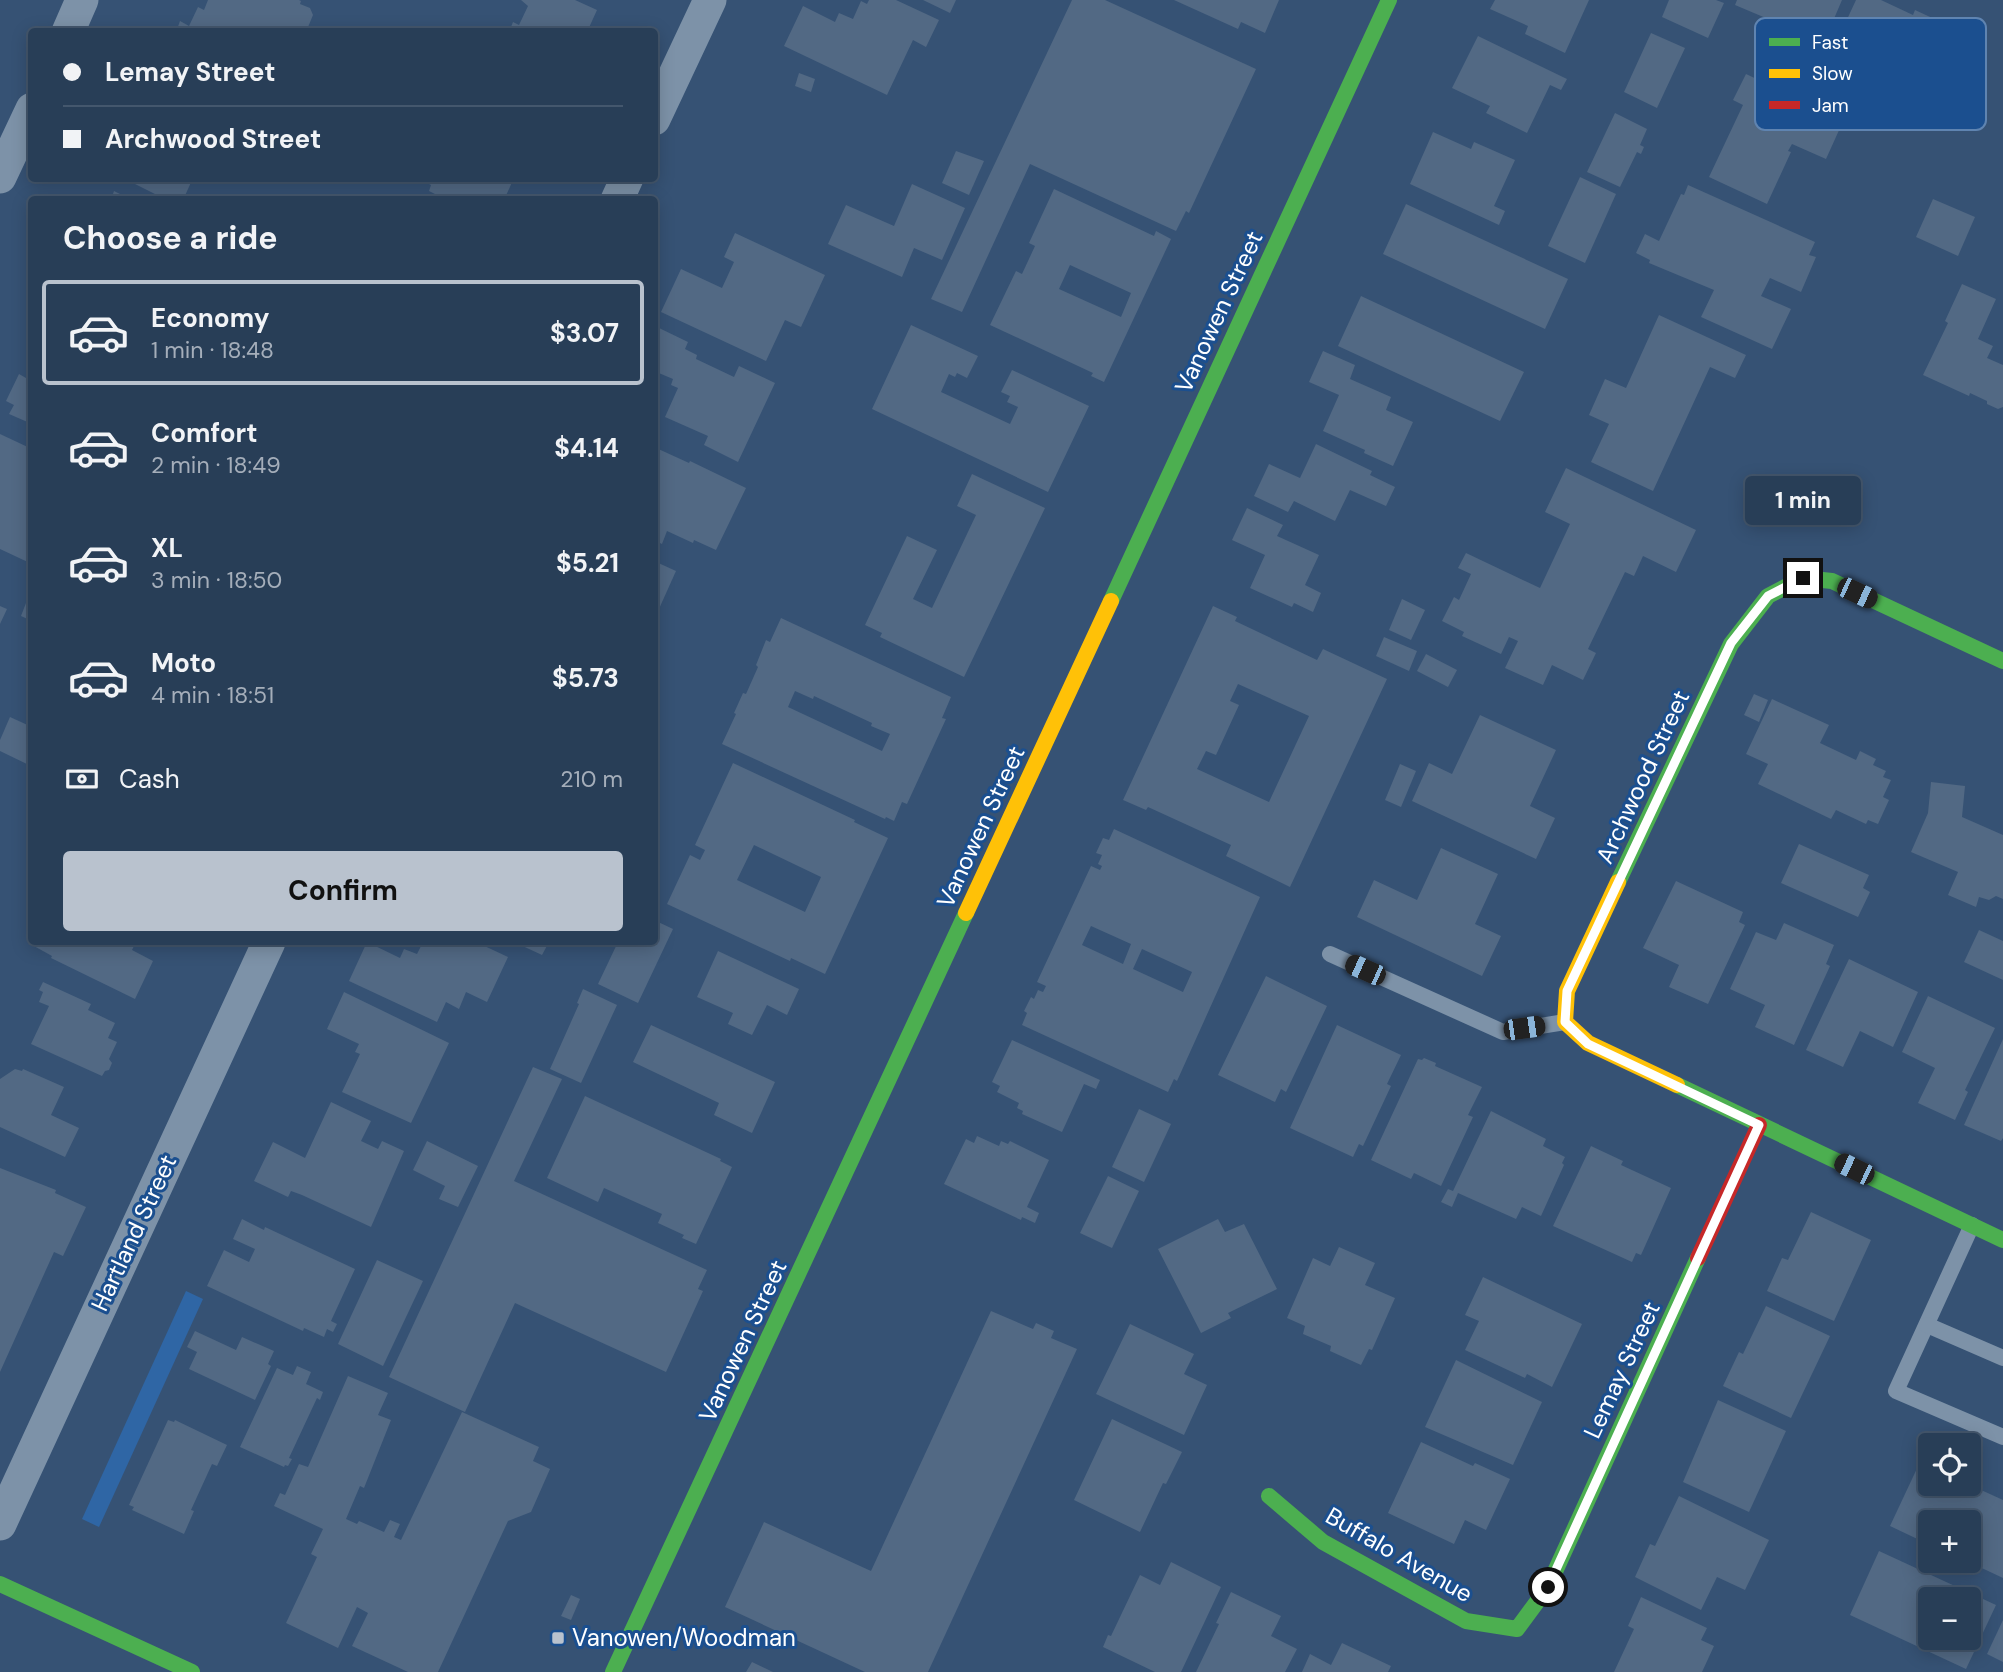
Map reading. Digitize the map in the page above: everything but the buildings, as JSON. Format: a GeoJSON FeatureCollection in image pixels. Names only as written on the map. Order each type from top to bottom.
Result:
{"type":"FeatureCollection","features":[{"type":"Feature","properties":{"kind":"street"},"geometry":{"type":"LineString","coordinates":[[70,28],[82,0]]}},
{"type":"Feature","properties":{"kind":"street"},"geometry":{"type":"LineString","coordinates":[[658,110],[710,0]]}},
{"type":"Feature","properties":{"kind":"street","name":"Vanowen Street"},"geometry":{"type":"LineString","coordinates":[[613,1672],[1389,0]]}},
{"type":"Feature","properties":{"kind":"street"},"geometry":{"type":"LineString","coordinates":[[0,177],[28,118]]}},
{"type":"Feature","properties":{"kind":"street","name":"Archwood Street"},"geometry":{"type":"LineString","coordinates":[[1565,1022],[1567,991],[1731,643],[1768,596],[1803,578],[1832,581],[2003,661]]}},
{"type":"Feature","properties":{"kind":"street","name":"Hartland Street"},"geometry":{"type":"LineString","coordinates":[[0,1524],[268,945]]}},
{"type":"Feature","properties":{"kind":"street"},"geometry":{"type":"LineString","coordinates":[[1565,1022],[1588,1044],[2003,1240]]}},
{"type":"Feature","properties":{"kind":"street","name":"Lemay Street"},"geometry":{"type":"LineString","coordinates":[[1517,1629],[1548,1587],[1759,1125]]}},
{"type":"Feature","properties":{"kind":"street","name":"Buffalo Avenue"},"geometry":{"type":"LineString","coordinates":[[1269,1496],[1323,1542],[1466,1621],[1517,1629]]}},
{"type":"Feature","properties":{"kind":"street"},"geometry":{"type":"LineString","coordinates":[[0,1584],[192,1672]]}},
{"type":"Feature","properties":{"kind":"lane"},"geometry":{"type":"LineString","coordinates":[[1330,954],[1503,1031],[1565,1022]]}},
{"type":"Feature","properties":{"kind":"lane"},"geometry":{"type":"LineString","coordinates":[[1972,1225],[1896,1391],[2003,1437]]}},
{"type":"Feature","properties":{"kind":"lane"},"geometry":{"type":"LineString","coordinates":[[1927,1325],[2003,1358]]}},
{"type":"Feature","properties":{"kind":"lane"},"geometry":{"type":"LineString","coordinates":[[149,1672],[156,1656]]}},
{"type":"Feature","properties":{"kind":"shaded area"},"geometry":{"type":"Polygon","coordinates":[[[186,1291],[203,1299],[99,1527],[82,1519],[186,1291]]]}},
{"type":"Feature","properties":{"kind":"traffic: fast"},"geometry":{"type":"LineString","coordinates":[[1111,601],[1389,0]]}},
{"type":"Feature","properties":{"kind":"traffic: fast"},"geometry":{"type":"LineString","coordinates":[[1618,882],[1731,644],[1768,596],[1803,578],[1832,581],[2003,661]]}},
{"type":"Feature","properties":{"kind":"traffic: fast"},"geometry":{"type":"LineString","coordinates":[[613,1672],[966,913]]}},
{"type":"Feature","properties":{"kind":"traffic: fast"},"geometry":{"type":"LineString","coordinates":[[1677,1085],[2003,1240]]}},
{"type":"Feature","properties":{"kind":"traffic: fast"},"geometry":{"type":"LineString","coordinates":[[1269,1496],[1323,1542],[1466,1621],[1517,1629],[1548,1587],[1698,1258]]}},
{"type":"Feature","properties":{"kind":"traffic: fast"},"geometry":{"type":"LineString","coordinates":[[0,1584],[192,1672]]}},
{"type":"Feature","properties":{"kind":"traffic: slow"},"geometry":{"type":"LineString","coordinates":[[966,913],[1111,601]]}},
{"type":"Feature","properties":{"kind":"traffic: slow"},"geometry":{"type":"LineString","coordinates":[[1618,882],[1567,991],[1565,1022],[1588,1043],[1677,1085]]}},
{"type":"Feature","properties":{"kind":"traffic: jam"},"geometry":{"type":"LineString","coordinates":[[1698,1258],[1759,1125]]}},
{"type":"Feature","properties":{"kind":"place","name":"Vanowen/Woodman"},"geometry":{"type":"Point","coordinates":[558,1638]}},
{"type":"Feature","properties":{"kind":"route"},"geometry":{"type":"LineString","coordinates":[[1548,1587],[1759,1125],[1588,1044],[1565,1022],[1567,991],[1731,643],[1768,596],[1803,578]]}}]}
